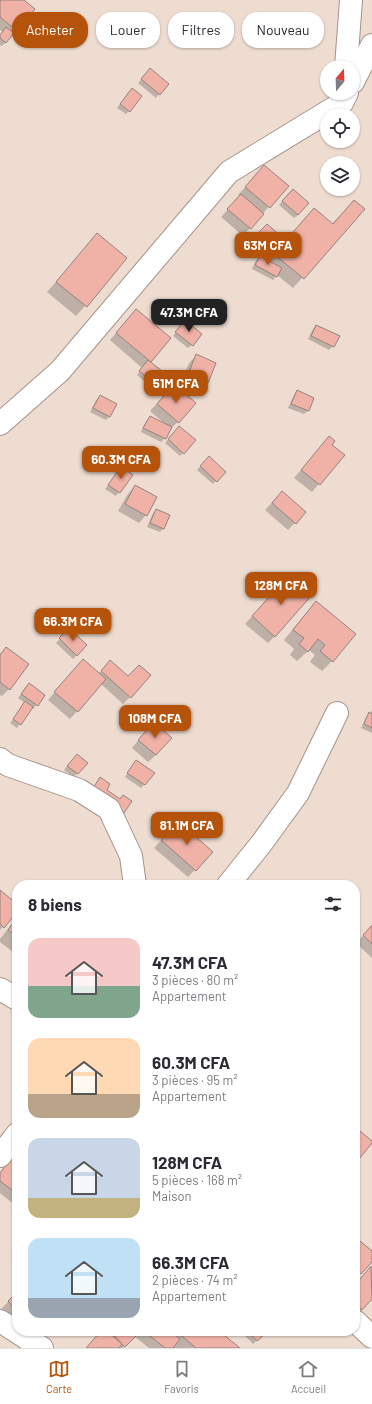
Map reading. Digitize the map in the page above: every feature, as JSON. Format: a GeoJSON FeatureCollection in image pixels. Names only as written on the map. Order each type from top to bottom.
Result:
{"type":"FeatureCollection","features":[{"type":"Feature","properties":{"kind":"street"},"geometry":{"type":"LineString","coordinates":[[347,60],[351,0]]}},
{"type":"Feature","properties":{"kind":"street"},"geometry":{"type":"LineString","coordinates":[[360,68],[372,45]]}},
{"type":"Feature","properties":{"kind":"street"},"geometry":{"type":"LineString","coordinates":[[0,424],[60,371],[229,172],[338,100]]}},
{"type":"Feature","properties":{"kind":"street"},"geometry":{"type":"LineString","coordinates":[[232,880],[261,844],[298,793],[337,713]]}},
{"type":"Feature","properties":{"kind":"street"},"geometry":{"type":"LineString","coordinates":[[0,759],[8,765],[79,790],[109,809],[131,856],[134,880]]}},
{"type":"Feature","properties":{"kind":"street"},"geometry":{"type":"LineString","coordinates":[[0,989],[12,996]]}},
{"type":"Feature","properties":{"kind":"street"},"geometry":{"type":"LineString","coordinates":[[0,1156],[12,1140]]}},
{"type":"Feature","properties":{"kind":"street"},"geometry":{"type":"LineString","coordinates":[[0,1321],[12,1329]]}},
{"type":"Feature","properties":{"kind":"street"},"geometry":{"type":"LineString","coordinates":[[360,1326],[372,1337]]}},
{"type":"Feature","properties":{"kind":"street"},"geometry":{"type":"LineString","coordinates":[[23,1336],[42,1348]]}},
{"type":"Feature","properties":{"kind":"building"},"geometry":{"type":"Polygon","coordinates":[[[0,0],[24,0],[35,9],[33,12],[12,12],[12,27],[0,17],[0,0]]]}},
{"type":"Feature","properties":{"kind":"building"},"geometry":{"type":"Polygon","coordinates":[[[6,27],[12,32],[12,36],[6,43],[0,38],[0,35],[6,27]]]}},
{"type":"Feature","properties":{"kind":"building"},"geometry":{"type":"Polygon","coordinates":[[[150,68],[169,84],[160,95],[141,79],[150,68]]]}},
{"type":"Feature","properties":{"kind":"building"},"geometry":{"type":"Polygon","coordinates":[[[132,88],[142,96],[130,112],[120,104],[132,88]]]}},
{"type":"Feature","properties":{"kind":"building"},"geometry":{"type":"Polygon","coordinates":[[[264,165],[289,186],[270,208],[245,187],[264,165]]]}},
{"type":"Feature","properties":{"kind":"building"},"geometry":{"type":"Polygon","coordinates":[[[293,189],[309,203],[298,215],[282,201],[293,189]]]}},
{"type":"Feature","properties":{"kind":"building"},"geometry":{"type":"Polygon","coordinates":[[[241,194],[264,214],[251,229],[227,209],[241,194]]]}},
{"type":"Feature","properties":{"kind":"building"},"geometry":{"type":"Polygon","coordinates":[[[354,200],[365,209],[304,279],[274,254],[314,208],[333,224],[354,200]]]}},
{"type":"Feature","properties":{"kind":"building"},"geometry":{"type":"Polygon","coordinates":[[[267,224],[282,237],[273,248],[257,234],[267,224]]]}},
{"type":"Feature","properties":{"kind":"building"},"geometry":{"type":"Polygon","coordinates":[[[97,233],[127,258],[87,307],[56,282],[97,233]]]}},
{"type":"Feature","properties":{"kind":"building"},"geometry":{"type":"Polygon","coordinates":[[[260,256],[282,268],[277,277],[255,265],[260,256]]]}},
{"type":"Feature","properties":{"kind":"building"},"geometry":{"type":"Polygon","coordinates":[[[136,309],[171,338],[151,362],[116,333],[136,309]]]}},
{"type":"Feature","properties":{"kind":"building"},"geometry":{"type":"Polygon","coordinates":[[[185,320],[202,334],[193,346],[175,332],[185,320]]]}},
{"type":"Feature","properties":{"kind":"building"},"geometry":{"type":"Polygon","coordinates":[[[316,325],[340,336],[334,347],[311,336],[316,325]]]}},
{"type":"Feature","properties":{"kind":"building"},"geometry":{"type":"Polygon","coordinates":[[[196,354],[216,363],[208,383],[188,375],[196,354]]]}},
{"type":"Feature","properties":{"kind":"building"},"geometry":{"type":"Polygon","coordinates":[[[148,360],[162,371],[153,382],[139,371],[148,360]]]}},
{"type":"Feature","properties":{"kind":"building"},"geometry":{"type":"Polygon","coordinates":[[[174,384],[196,403],[179,423],[157,404],[174,384]]]}},
{"type":"Feature","properties":{"kind":"building"},"geometry":{"type":"Polygon","coordinates":[[[297,390],[314,398],[309,411],[291,404],[297,390]]]}},
{"type":"Feature","properties":{"kind":"building"},"geometry":{"type":"Polygon","coordinates":[[[100,395],[117,404],[110,417],[93,408],[100,395]]]}},
{"type":"Feature","properties":{"kind":"building"},"geometry":{"type":"Polygon","coordinates":[[[150,416],[172,427],[166,439],[143,428],[150,416]]]}},
{"type":"Feature","properties":{"kind":"building"},"geometry":{"type":"Polygon","coordinates":[[[179,426],[196,440],[184,454],[168,439],[179,426]]]}},
{"type":"Feature","properties":{"kind":"building"},"geometry":{"type":"Polygon","coordinates":[[[329,436],[335,441],[332,445],[345,455],[320,485],[301,470],[329,436]]]}},
{"type":"Feature","properties":{"kind":"building"},"geometry":{"type":"Polygon","coordinates":[[[137,449],[149,458],[142,468],[130,459],[137,449]]]}},
{"type":"Feature","properties":{"kind":"building"},"geometry":{"type":"Polygon","coordinates":[[[209,456],[226,472],[217,482],[200,466],[209,456]]]}},
{"type":"Feature","properties":{"kind":"building"},"geometry":{"type":"Polygon","coordinates":[[[121,466],[133,475],[120,493],[108,485],[121,466]]]}},
{"type":"Feature","properties":{"kind":"building"},"geometry":{"type":"Polygon","coordinates":[[[135,485],[157,497],[147,516],[125,504],[135,485]]]}},
{"type":"Feature","properties":{"kind":"building"},"geometry":{"type":"Polygon","coordinates":[[[282,491],[306,512],[296,524],[272,503],[282,491]]]}},
{"type":"Feature","properties":{"kind":"building"},"geometry":{"type":"Polygon","coordinates":[[[156,509],[170,515],[164,529],[150,523],[156,509]]]}},
{"type":"Feature","properties":{"kind":"building"},"geometry":{"type":"Polygon","coordinates":[[[288,576],[311,596],[275,637],[252,616],[288,576]]]}},
{"type":"Feature","properties":{"kind":"building"},"geometry":{"type":"Polygon","coordinates":[[[316,601],[356,634],[333,662],[320,651],[325,645],[318,639],[308,652],[299,644],[304,638],[293,630],[316,601]]]}},
{"type":"Feature","properties":{"kind":"building"},"geometry":{"type":"Polygon","coordinates":[[[69,628],[87,645],[77,656],[59,638],[69,628]]]}},
{"type":"Feature","properties":{"kind":"building"},"geometry":{"type":"Polygon","coordinates":[[[6,647],[29,664],[10,690],[0,682],[0,655],[6,647]]]}},
{"type":"Feature","properties":{"kind":"building"},"geometry":{"type":"Polygon","coordinates":[[[83,659],[106,679],[78,712],[54,692],[83,659]]]}},
{"type":"Feature","properties":{"kind":"building"},"geometry":{"type":"Polygon","coordinates":[[[110,660],[128,676],[139,665],[151,675],[131,698],[101,671],[110,660]]]}},
{"type":"Feature","properties":{"kind":"building"},"geometry":{"type":"Polygon","coordinates":[[[29,683],[45,695],[38,706],[21,694],[29,683]]]}},
{"type":"Feature","properties":{"kind":"building"},"geometry":{"type":"Polygon","coordinates":[[[25,701],[33,707],[21,725],[13,719],[25,701]]]}},
{"type":"Feature","properties":{"kind":"building"},"geometry":{"type":"Polygon","coordinates":[[[369,712],[372,714],[372,728],[364,724],[369,712]]]}},
{"type":"Feature","properties":{"kind":"building"},"geometry":{"type":"Polygon","coordinates":[[[154,722],[172,738],[156,755],[138,740],[154,722]]]}},
{"type":"Feature","properties":{"kind":"building"},"geometry":{"type":"Polygon","coordinates":[[[77,754],[88,763],[78,774],[67,766],[77,754]]]}},
{"type":"Feature","properties":{"kind":"building"},"geometry":{"type":"Polygon","coordinates":[[[136,760],[155,773],[145,785],[127,773],[136,760]]]}},
{"type":"Feature","properties":{"kind":"building"},"geometry":{"type":"Polygon","coordinates":[[[100,777],[110,784],[107,790],[120,799],[123,795],[132,801],[124,813],[92,790],[100,777]]]}},
{"type":"Feature","properties":{"kind":"building"},"geometry":{"type":"Polygon","coordinates":[[[178,821],[213,852],[196,871],[161,840],[178,821]]]}},
{"type":"Feature","properties":{"kind":"building"},"geometry":{"type":"Polygon","coordinates":[[[0,890],[12,900],[12,918],[4,928],[0,924],[0,890]]]}},
{"type":"Feature","properties":{"kind":"building"},"geometry":{"type":"Polygon","coordinates":[[[12,925],[12,933],[8,930],[12,925]]]}},
{"type":"Feature","properties":{"kind":"building"},"geometry":{"type":"Polygon","coordinates":[[[372,925],[372,944],[363,935],[372,925]]]}},
{"type":"Feature","properties":{"kind":"building"},"geometry":{"type":"Polygon","coordinates":[[[360,1131],[372,1141],[360,1158],[360,1131]]]}},
{"type":"Feature","properties":{"kind":"building"},"geometry":{"type":"Polygon","coordinates":[[[12,1158],[12,1190],[0,1181],[0,1173],[12,1158]]]}},
{"type":"Feature","properties":{"kind":"building"},"geometry":{"type":"Polygon","coordinates":[[[360,1241],[372,1251],[372,1262],[361,1274],[360,1241]]]}},
{"type":"Feature","properties":{"kind":"building"},"geometry":{"type":"Polygon","coordinates":[[[371,1266],[372,1299],[362,1310],[360,1308],[360,1279],[371,1266]]]}},
{"type":"Feature","properties":{"kind":"building"},"geometry":{"type":"Polygon","coordinates":[[[12,1297],[12,1305],[8,1301],[12,1297]]]}},
{"type":"Feature","properties":{"kind":"building"},"geometry":{"type":"Polygon","coordinates":[[[97,1336],[113,1336],[122,1344],[119,1348],[86,1348],[97,1336]]]}},
{"type":"Feature","properties":{"kind":"building"},"geometry":{"type":"Polygon","coordinates":[[[115,1336],[136,1336],[125,1347],[115,1336]]]}},
{"type":"Feature","properties":{"kind":"building"},"geometry":{"type":"Polygon","coordinates":[[[150,1336],[176,1336],[180,1339],[173,1348],[165,1348],[150,1336]]]}},
{"type":"Feature","properties":{"kind":"building"},"geometry":{"type":"Polygon","coordinates":[[[182,1336],[225,1336],[240,1348],[196,1348],[182,1336]]]}},
{"type":"Feature","properties":{"kind":"building"},"geometry":{"type":"Polygon","coordinates":[[[252,1336],[263,1336],[257,1341],[252,1336]]]}}]}
